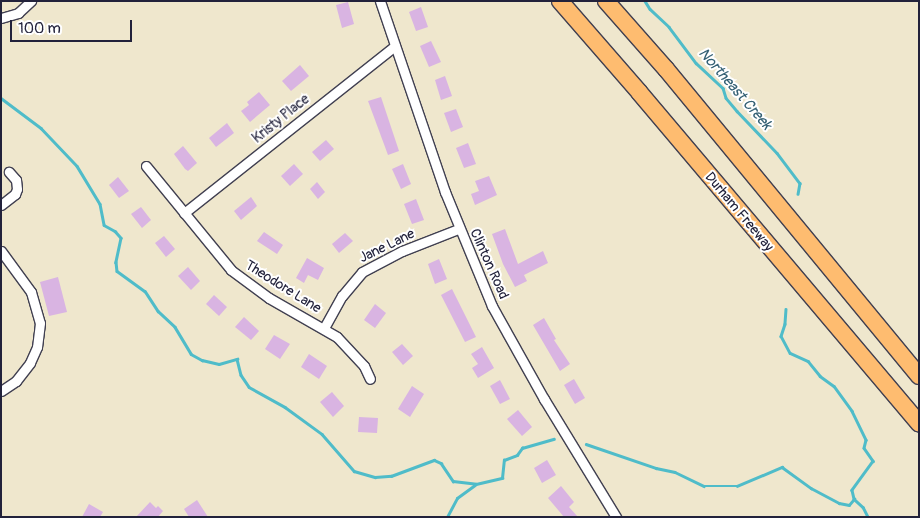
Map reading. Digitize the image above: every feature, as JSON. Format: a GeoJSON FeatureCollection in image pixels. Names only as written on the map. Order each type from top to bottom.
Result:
{"type":"FeatureCollection","features":[{"type":"Feature","properties":{"kind":"highway","name":"Durham Freeway"},"geometry":{"type":"LineString","coordinates":[[560,1],[640,92],[919,422]]}},
{"type":"Feature","properties":{"kind":"highway"},"geometry":{"type":"LineString","coordinates":[[606,1],[666,69],[919,376]]}},
{"type":"Feature","properties":{"kind":"street"},"geometry":{"type":"LineString","coordinates":[[1,18],[18,13],[31,1]]}},
{"type":"Feature","properties":{"kind":"street","name":"Clinton Road"},"geometry":{"type":"LineString","coordinates":[[380,1],[458,229],[508,336],[616,517]]}},
{"type":"Feature","properties":{"kind":"street","name":"Kristy Place"},"geometry":{"type":"LineString","coordinates":[[184,213],[395,46]]}},
{"type":"Feature","properties":{"kind":"street","name":"Theodore Lane"},"geometry":{"type":"LineString","coordinates":[[146,166],[231,270],[269,298],[337,337],[356,356],[370,379]]}},
{"type":"Feature","properties":{"kind":"street"},"geometry":{"type":"LineString","coordinates":[[1,204],[15,194],[17,189],[16,180],[9,172]]}},
{"type":"Feature","properties":{"kind":"street","name":"Jane Lane"},"geometry":{"type":"LineString","coordinates":[[324,328],[342,296],[362,272],[402,251],[458,229]]}},
{"type":"Feature","properties":{"kind":"street"},"geometry":{"type":"LineString","coordinates":[[1,251],[31,292],[40,323],[37,347],[30,363],[16,381],[1,391]]}},
{"type":"Feature","properties":{"kind":"building"},"geometry":{"type":"Polygon","coordinates":[[[348,2],[354,24],[342,28],[336,5],[348,2]]]}},
{"type":"Feature","properties":{"kind":"building"},"geometry":{"type":"Polygon","coordinates":[[[421,7],[428,27],[416,31],[409,12],[421,7]]]}},
{"type":"Feature","properties":{"kind":"building"},"geometry":{"type":"Polygon","coordinates":[[[431,41],[441,62],[429,67],[420,46],[431,41]]]}},
{"type":"Feature","properties":{"kind":"building"},"geometry":{"type":"Polygon","coordinates":[[[300,65],[309,76],[291,91],[282,81],[300,65]]]}},
{"type":"Feature","properties":{"kind":"building"},"geometry":{"type":"Polygon","coordinates":[[[445,76],[452,96],[441,100],[435,80],[445,76]]]}},
{"type":"Feature","properties":{"kind":"building"},"geometry":{"type":"Polygon","coordinates":[[[259,92],[270,105],[250,122],[241,111],[249,105],[247,102],[259,92]]]}},
{"type":"Feature","properties":{"kind":"building"},"geometry":{"type":"Polygon","coordinates":[[[381,97],[399,151],[388,155],[368,101],[381,97]]]}},
{"type":"Feature","properties":{"kind":"building"},"geometry":{"type":"Polygon","coordinates":[[[456,109],[463,127],[451,132],[444,113],[456,109]]]}},
{"type":"Feature","properties":{"kind":"building"},"geometry":{"type":"Polygon","coordinates":[[[227,123],[234,133],[216,147],[209,138],[227,123]]]}},
{"type":"Feature","properties":{"kind":"building"},"geometry":{"type":"Polygon","coordinates":[[[326,140],[334,149],[320,161],[312,152],[326,140]]]}},
{"type":"Feature","properties":{"kind":"building"},"geometry":{"type":"Polygon","coordinates":[[[468,143],[476,164],[464,168],[456,148],[468,143]]]}},
{"type":"Feature","properties":{"kind":"building"},"geometry":{"type":"Polygon","coordinates":[[[183,146],[197,163],[188,171],[174,154],[183,146]]]}},
{"type":"Feature","properties":{"kind":"building"},"geometry":{"type":"Polygon","coordinates":[[[294,164],[303,174],[290,186],[281,176],[294,164]]]}},
{"type":"Feature","properties":{"kind":"building"},"geometry":{"type":"Polygon","coordinates":[[[403,164],[411,184],[401,189],[392,169],[403,164]]]}},
{"type":"Feature","properties":{"kind":"building"},"geometry":{"type":"Polygon","coordinates":[[[489,176],[497,195],[475,205],[471,194],[479,191],[475,181],[489,176]]]}},
{"type":"Feature","properties":{"kind":"building"},"geometry":{"type":"Polygon","coordinates":[[[118,177],[129,191],[119,198],[109,185],[118,177]]]}},
{"type":"Feature","properties":{"kind":"building"},"geometry":{"type":"Polygon","coordinates":[[[317,182],[325,192],[318,199],[310,189],[317,182]]]}},
{"type":"Feature","properties":{"kind":"building"},"geometry":{"type":"Polygon","coordinates":[[[251,197],[257,206],[241,220],[234,211],[251,197]]]}},
{"type":"Feature","properties":{"kind":"building"},"geometry":{"type":"Polygon","coordinates":[[[416,199],[424,220],[412,224],[404,204],[416,199]]]}},
{"type":"Feature","properties":{"kind":"building"},"geometry":{"type":"Polygon","coordinates":[[[141,207],[151,220],[142,228],[131,214],[141,207]]]}},
{"type":"Feature","properties":{"kind":"building"},"geometry":{"type":"Polygon","coordinates":[[[505,229],[518,264],[543,251],[548,263],[524,275],[527,281],[515,287],[503,264],[492,234],[505,229]]]}},
{"type":"Feature","properties":{"kind":"building"},"geometry":{"type":"Polygon","coordinates":[[[264,232],[283,245],[277,254],[257,241],[264,232]]]}},
{"type":"Feature","properties":{"kind":"building"},"geometry":{"type":"Polygon","coordinates":[[[345,233],[353,241],[339,253],[332,244],[345,233]]]}},
{"type":"Feature","properties":{"kind":"building"},"geometry":{"type":"Polygon","coordinates":[[[164,236],[175,249],[166,257],[155,243],[164,236]]]}},
{"type":"Feature","properties":{"kind":"building"},"geometry":{"type":"Polygon","coordinates":[[[307,258],[324,268],[318,280],[308,275],[304,283],[296,278],[307,258]]]}},
{"type":"Feature","properties":{"kind":"building"},"geometry":{"type":"Polygon","coordinates":[[[439,259],[447,279],[435,284],[428,264],[439,259]]]}},
{"type":"Feature","properties":{"kind":"building"},"geometry":{"type":"Polygon","coordinates":[[[188,267],[200,281],[191,290],[178,276],[188,267]]]}},
{"type":"Feature","properties":{"kind":"building"},"geometry":{"type":"Polygon","coordinates":[[[58,277],[67,312],[49,316],[40,282],[58,277]]]}},
{"type":"Feature","properties":{"kind":"building"},"geometry":{"type":"Polygon","coordinates":[[[452,289],[476,337],[465,342],[441,295],[452,289]]]}},
{"type":"Feature","properties":{"kind":"building"},"geometry":{"type":"Polygon","coordinates":[[[214,295],[227,307],[219,316],[206,304],[214,295]]]}},
{"type":"Feature","properties":{"kind":"building"},"geometry":{"type":"Polygon","coordinates":[[[375,304],[386,313],[375,328],[364,320],[375,304]]]}},
{"type":"Feature","properties":{"kind":"building"},"geometry":{"type":"Polygon","coordinates":[[[244,317],[259,331],[251,340],[235,327],[244,317]]]}},
{"type":"Feature","properties":{"kind":"building"},"geometry":{"type":"Polygon","coordinates":[[[544,318],[556,339],[554,340],[570,364],[560,371],[533,325],[544,318]]]}},
{"type":"Feature","properties":{"kind":"building"},"geometry":{"type":"Polygon","coordinates":[[[274,335],[290,344],[280,359],[265,349],[274,335]]]}},
{"type":"Feature","properties":{"kind":"building"},"geometry":{"type":"Polygon","coordinates":[[[402,344],[413,356],[403,365],[392,352],[402,344]]]}},
{"type":"Feature","properties":{"kind":"building"},"geometry":{"type":"Polygon","coordinates":[[[482,347],[494,368],[478,378],[472,368],[478,364],[471,354],[482,347]]]}},
{"type":"Feature","properties":{"kind":"building"},"geometry":{"type":"Polygon","coordinates":[[[309,354],[327,366],[319,379],[301,367],[309,354]]]}},
{"type":"Feature","properties":{"kind":"building"},"geometry":{"type":"Polygon","coordinates":[[[574,379],[585,398],[575,404],[564,385],[574,379]]]}},
{"type":"Feature","properties":{"kind":"building"},"geometry":{"type":"Polygon","coordinates":[[[500,380],[510,399],[500,404],[490,386],[500,380]]]}},
{"type":"Feature","properties":{"kind":"building"},"geometry":{"type":"Polygon","coordinates":[[[412,386],[424,394],[410,417],[398,409],[412,386]]]}},
{"type":"Feature","properties":{"kind":"building"},"geometry":{"type":"Polygon","coordinates":[[[332,392],[344,406],[333,417],[320,402],[332,392]]]}},
{"type":"Feature","properties":{"kind":"building"},"geometry":{"type":"Polygon","coordinates":[[[518,410],[532,427],[522,436],[507,419],[518,410]]]}},
{"type":"Feature","properties":{"kind":"building"},"geometry":{"type":"Polygon","coordinates":[[[359,417],[378,418],[377,433],[358,432],[359,417]]]}},
{"type":"Feature","properties":{"kind":"building"},"geometry":{"type":"Polygon","coordinates":[[[547,460],[556,475],[542,483],[534,468],[547,460]]]}},
{"type":"Feature","properties":{"kind":"building"},"geometry":{"type":"Polygon","coordinates":[[[561,486],[574,502],[569,507],[578,517],[564,517],[548,498],[561,486]]]}},
{"type":"Feature","properties":{"kind":"building"},"geometry":{"type":"Polygon","coordinates":[[[197,500],[208,517],[189,517],[184,509],[197,500]]]}},
{"type":"Feature","properties":{"kind":"building"},"geometry":{"type":"Polygon","coordinates":[[[150,502],[156,508],[158,506],[163,511],[158,517],[136,517],[150,502]]]}},
{"type":"Feature","properties":{"kind":"building"},"geometry":{"type":"Polygon","coordinates":[[[89,504],[103,512],[100,517],[82,517],[89,504]]]}},
{"type":"Feature","properties":{"kind":"waterway","name":"Northeast Creek"},"geometry":{"type":"LineString","coordinates":[[645,1],[650,9],[669,27],[696,63],[723,88],[726,98],[737,111],[777,153],[800,183],[798,194]]}},
{"type":"Feature","properties":{"kind":"waterway"},"geometry":{"type":"LineString","coordinates":[[1,98],[41,128],[77,166],[100,204],[104,225],[115,231],[121,238],[116,262],[117,271],[145,291],[158,311],[175,327],[191,354],[202,360],[219,364],[237,359],[241,375],[249,387],[285,407],[322,434],[354,471],[375,477],[391,476],[434,460],[441,463],[453,481],[476,484],[502,478],[504,460],[517,455],[522,448],[554,439]]}},
{"type":"Feature","properties":{"kind":"waterway","name":"Northeast Creek"},"geometry":{"type":"LineString","coordinates":[[786,309],[785,324],[781,336],[790,353],[808,361],[820,376],[834,386],[852,411],[866,440],[864,448],[873,461],[852,490],[854,499]]}},
{"type":"Feature","properties":{"kind":"waterway"},"geometry":{"type":"LineString","coordinates":[[586,444],[656,468],[675,472],[704,486],[737,486],[782,467],[811,488],[839,503],[849,505],[854,499]]}},
{"type":"Feature","properties":{"kind":"waterway"},"geometry":{"type":"LineString","coordinates":[[447,517],[457,498],[475,485]]}},
{"type":"Feature","properties":{"kind":"waterway","name":"Northeast Creek"},"geometry":{"type":"LineString","coordinates":[[854,499],[863,507],[868,517]]}}]}
